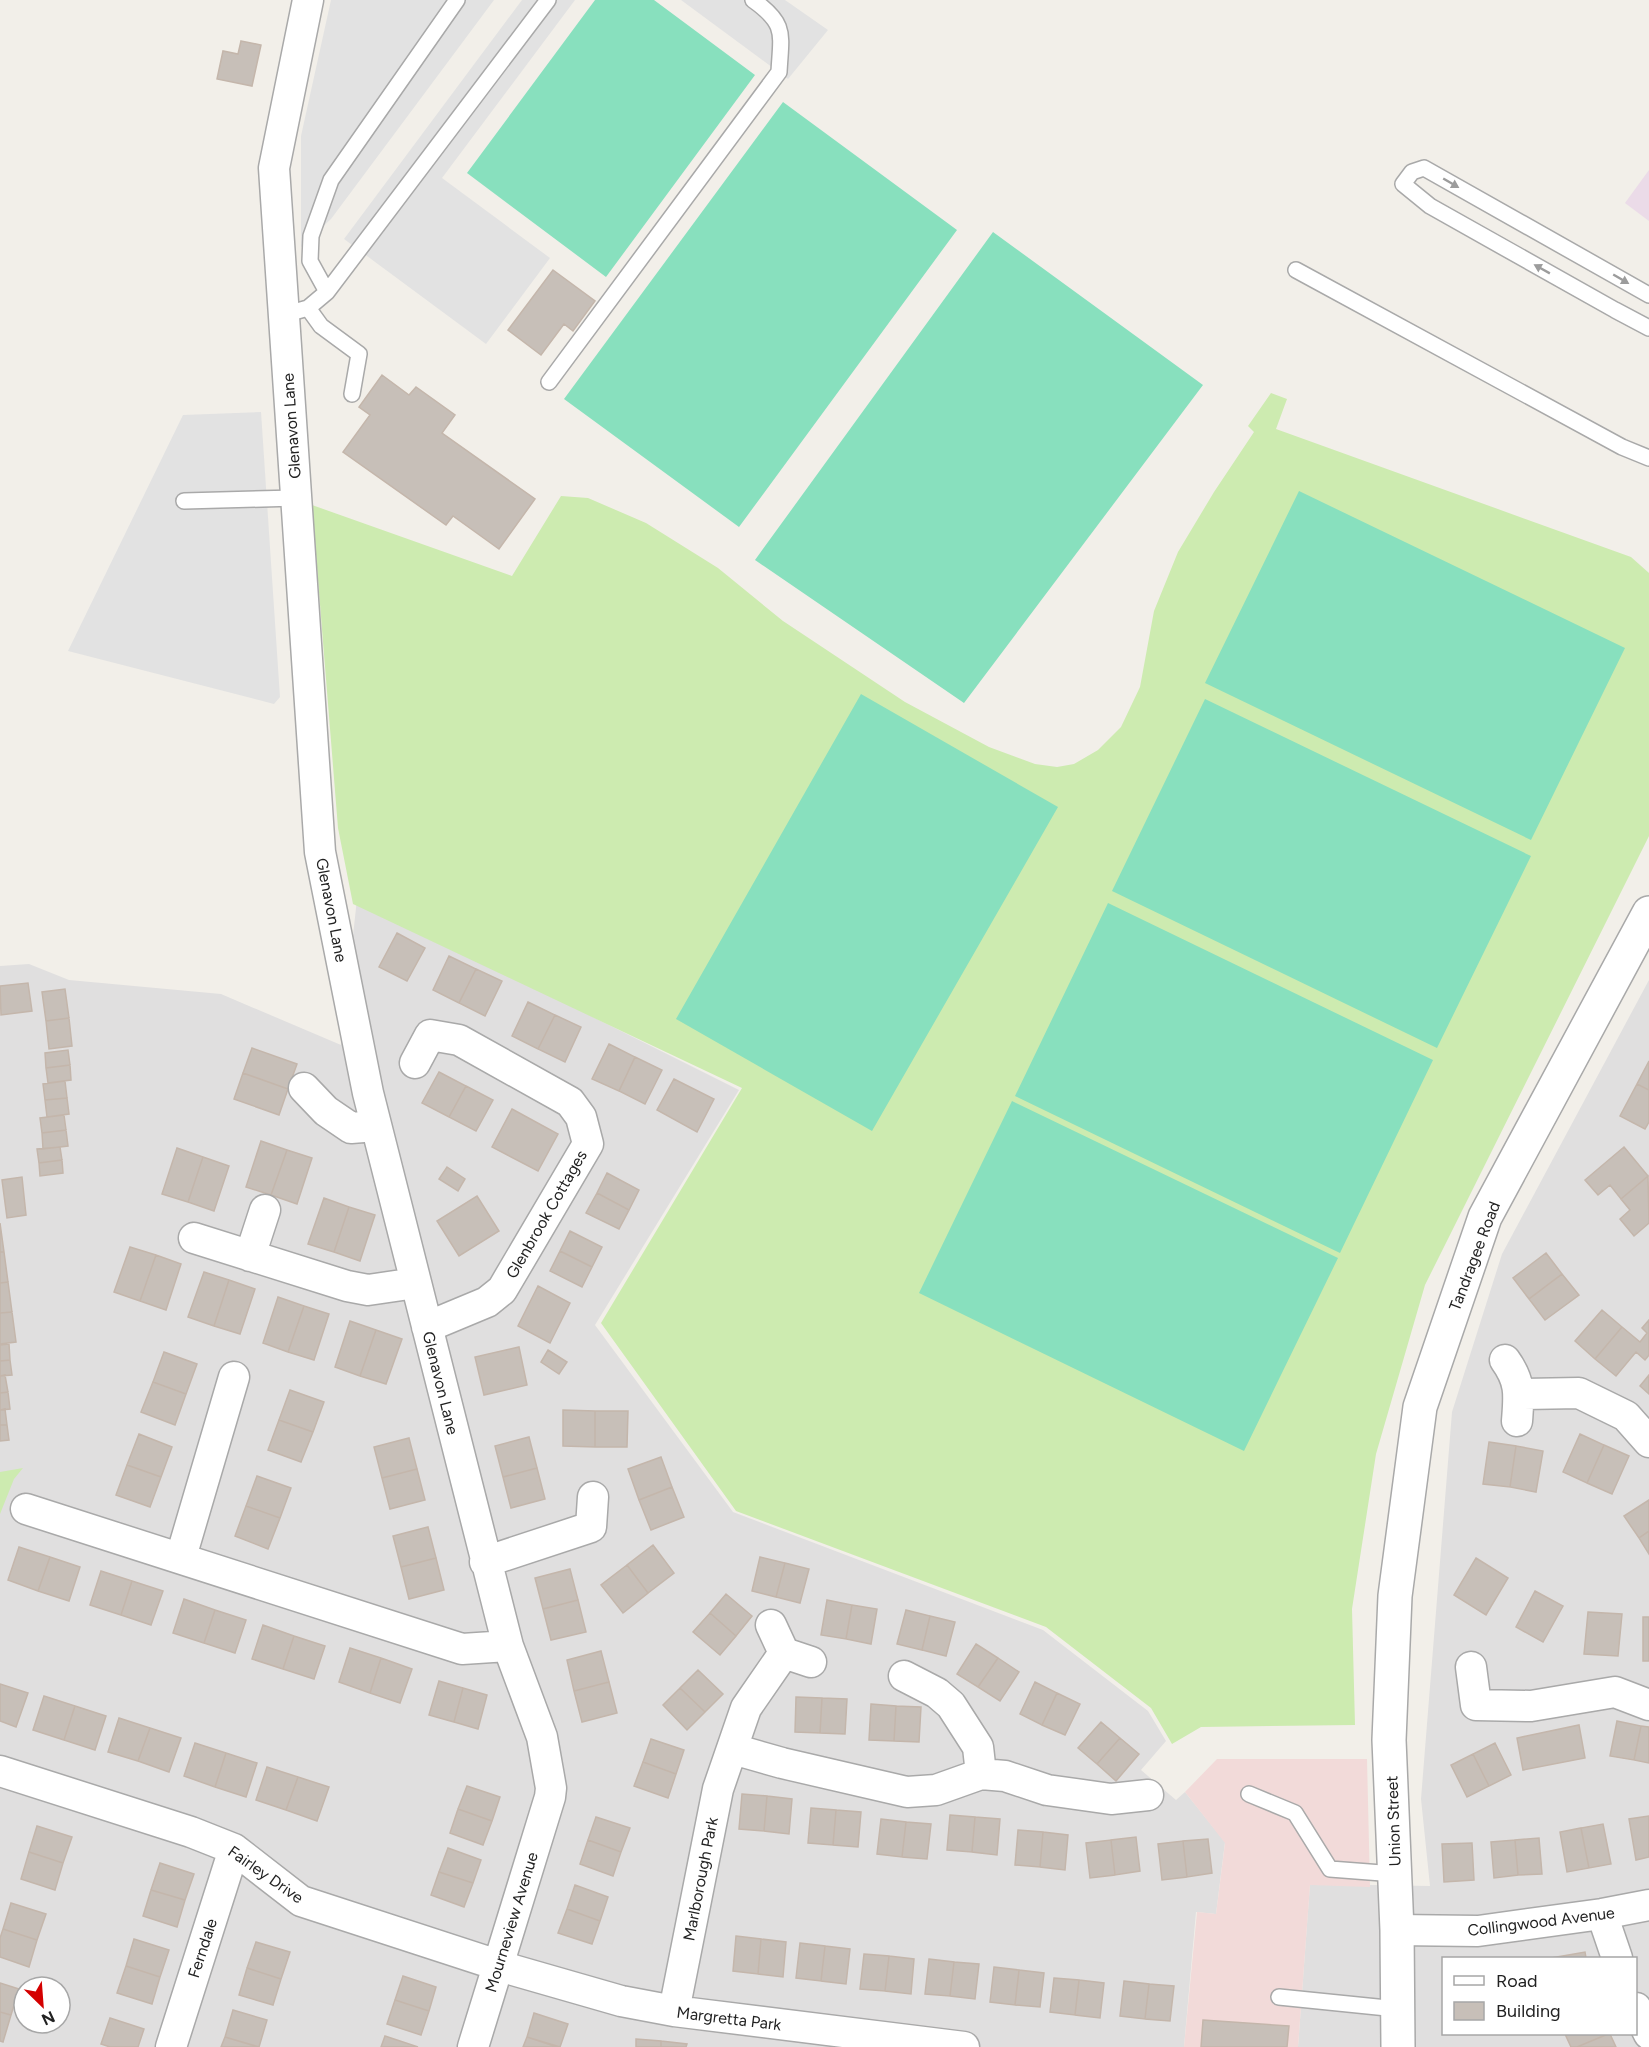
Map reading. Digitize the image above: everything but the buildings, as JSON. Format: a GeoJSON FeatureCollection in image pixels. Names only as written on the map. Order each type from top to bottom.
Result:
{"type":"FeatureCollection","features":[{"type":"Feature","properties":{"kind":"street","name":"Glenavon Lane"},"geometry":{"type":"LineString","coordinates":[[308,0],[274,168],[296,311],[296,498],[320,852],[376,1126],[485,1562],[508,1646],[542,1737],[551,1788],[550,1797]]}},
{"type":"Feature","properties":{"kind":"street","name":"Tandragee Road"},"geometry":{"type":"LineString","coordinates":[[1395,1596],[1420,1407],[1485,1217],[1649,913]]}},
{"type":"Feature","properties":{"kind":"street","name":"Glenbrook Cottages"},"geometry":{"type":"LineString","coordinates":[[415,1063],[430,1035],[459,1040],[570,1102],[581,1117],[588,1144],[502,1290],[487,1302],[427,1327]]}},
{"type":"Feature","properties":{"kind":"street"},"geometry":{"type":"LineString","coordinates":[[304,1088],[326,1111],[351,1128],[376,1126]]}},
{"type":"Feature","properties":{"kind":"street"},"geometry":{"type":"LineString","coordinates":[[250,1256],[265,1210]]}},
{"type":"Feature","properties":{"kind":"street"},"geometry":{"type":"LineString","coordinates":[[194,1238],[347,1286],[368,1290],[416,1283]]}},
{"type":"Feature","properties":{"kind":"street"},"geometry":{"type":"LineString","coordinates":[[1505,1360],[1516,1374],[1518,1408],[1579,1393],[1626,1416],[1649,1442]]}},
{"type":"Feature","properties":{"kind":"street"},"geometry":{"type":"LineString","coordinates":[[181,1557],[234,1377]]}},
{"type":"Feature","properties":{"kind":"street"},"geometry":{"type":"LineString","coordinates":[[485,1562],[591,1527],[593,1497]]}},
{"type":"Feature","properties":{"kind":"street"},"geometry":{"type":"LineString","coordinates":[[26,1509],[462,1649],[508,1646]]}},
{"type":"Feature","properties":{"kind":"street","name":"Union Street"},"geometry":{"type":"LineString","coordinates":[[1395,1596],[1389,1740],[1397,1930],[1398,2047]]}},
{"type":"Feature","properties":{"kind":"street","name":"Marlborough Park"},"geometry":{"type":"LineString","coordinates":[[674,2011],[718,1789],[746,1708],[798,1658],[771,1625]]}},
{"type":"Feature","properties":{"kind":"street"},"geometry":{"type":"LineString","coordinates":[[1471,1668],[1476,1705],[1531,1706],[1615,1692],[1649,1705]]}},
{"type":"Feature","properties":{"kind":"street"},"geometry":{"type":"LineString","coordinates":[[904,1676],[937,1693],[951,1705],[978,1747],[981,1774]]}},
{"type":"Feature","properties":{"kind":"street"},"geometry":{"type":"LineString","coordinates":[[733,1749],[782,1764],[908,1792],[936,1790],[981,1774],[1005,1776],[1047,1790],[1111,1799],[1148,1795]]}},
{"type":"Feature","properties":{"kind":"street","name":"Fairley Drive"},"geometry":{"type":"LineString","coordinates":[[2,1780],[191,1832],[234,1849],[301,1901],[498,1965]]}},
{"type":"Feature","properties":{"kind":"street","name":"Mourneview Avenue"},"geometry":{"type":"LineString","coordinates":[[472,2047],[550,1797]]}},
{"type":"Feature","properties":{"kind":"street","name":"Ferndale"},"geometry":{"type":"LineString","coordinates":[[171,2047],[234,1849]]}},
{"type":"Feature","properties":{"kind":"street","name":"Collingwood Avenue"},"geometry":{"type":"LineString","coordinates":[[1397,1930],[1479,1931],[1649,1905]]}},
{"type":"Feature","properties":{"kind":"street"},"geometry":{"type":"LineString","coordinates":[[1602,1914],[1616,1957]]}},
{"type":"Feature","properties":{"kind":"street","name":"Margretta Park"},"geometry":{"type":"LineString","coordinates":[[498,1965],[621,2001],[674,2011],[964,2047]]}},
{"type":"Feature","properties":{"kind":"street"},"geometry":{"type":"LineString","coordinates":[[1637,2012],[1649,2034]]}},
{"type":"Feature","properties":{"kind":"lane"},"geometry":{"type":"LineString","coordinates":[[327,292],[309,261],[311,236],[331,180],[457,0]]}},
{"type":"Feature","properties":{"kind":"lane"},"geometry":{"type":"LineString","coordinates":[[352,394],[359,354],[296,311],[327,292],[548,0]]}},
{"type":"Feature","properties":{"kind":"lane"},"geometry":{"type":"LineString","coordinates":[[549,382],[778,72],[780,28],[768,11],[753,0]]}},
{"type":"Feature","properties":{"kind":"lane"},"geometry":{"type":"LineString","coordinates":[[1649,296],[1424,168],[1412,172],[1404,184],[1430,206],[1649,327]]}},
{"type":"Feature","properties":{"kind":"lane"},"geometry":{"type":"LineString","coordinates":[[1296,270],[1622,447],[1649,458]]}},
{"type":"Feature","properties":{"kind":"lane"},"geometry":{"type":"LineString","coordinates":[[184,501],[296,498]]}},
{"type":"Feature","properties":{"kind":"lane"},"geometry":{"type":"LineString","coordinates":[[1248,1794],[1295,1813],[1330,1869],[1395,1874]]}},
{"type":"Feature","properties":{"kind":"lane"},"geometry":{"type":"LineString","coordinates":[[1279,1997],[1397,2009]]}},
{"type":"Feature","properties":{"kind":"shaded area"},"geometry":{"type":"Polygon","coordinates":[[[331,0],[494,0],[331,219],[301,247],[301,136],[331,0]]]}},
{"type":"Feature","properties":{"kind":"shaded area"},"geometry":{"type":"Polygon","coordinates":[[[522,0],[575,0],[442,178],[550,258],[486,344],[344,239],[522,0]]]}},
{"type":"Feature","properties":{"kind":"shaded area"},"geometry":{"type":"Polygon","coordinates":[[[681,0],[785,0],[828,30],[788,79],[681,0]]]}},
{"type":"Feature","properties":{"kind":"shaded area"},"geometry":{"type":"Polygon","coordinates":[[[1649,170],[1649,221],[1625,203],[1649,170]]]}},
{"type":"Feature","properties":{"kind":"shaded area"},"geometry":{"type":"Polygon","coordinates":[[[261,412],[280,697],[274,704],[68,651],[183,415],[261,412]]]}},
{"type":"Feature","properties":{"kind":"shaded area"},"geometry":{"type":"Polygon","coordinates":[[[357,899],[739,1090],[595,1325],[733,1512],[1043,1630],[1148,1711],[1166,1741],[1141,1770],[1176,1800],[1185,1792],[1225,1842],[1216,1914],[1196,1912],[1184,2047],[0,2047],[0,966],[29,964],[69,980],[221,994],[341,1045],[357,899]]]}},
{"type":"Feature","properties":{"kind":"shaded area"},"geometry":{"type":"Polygon","coordinates":[[[1649,980],[1649,2047],[1298,2047],[1310,1884],[1430,1886],[1421,1799],[1452,1412],[1502,1254],[1649,980]]]}},
{"type":"Feature","properties":{"kind":"shaded area"},"geometry":{"type":"Polygon","coordinates":[[[1217,1759],[1367,1759],[1370,1887],[1310,1885],[1298,2047],[1184,2047],[1197,1912],[1216,1914],[1225,1843],[1185,1792],[1217,1759]]]}},
{"type":"Feature","properties":{"kind":"green space"},"geometry":{"type":"Polygon","coordinates":[[[595,0],[654,0],[755,75],[606,277],[467,173],[595,0]]]}},
{"type":"Feature","properties":{"kind":"green space"},"geometry":{"type":"Polygon","coordinates":[[[783,102],[957,230],[739,527],[564,399],[783,102]]]}},
{"type":"Feature","properties":{"kind":"green space"},"geometry":{"type":"Polygon","coordinates":[[[993,232],[1203,385],[964,703],[755,560],[993,232]]]}},
{"type":"Feature","properties":{"kind":"green space"},"geometry":{"type":"Polygon","coordinates":[[[1271,393],[1287,399],[1276,429],[1631,557],[1649,573],[1649,836],[1425,1285],[1376,1454],[1352,1609],[1355,1725],[1201,1727],[1172,1744],[1151,1708],[1046,1627],[736,1511],[601,1323],[742,1088],[353,904],[338,828],[312,505],[512,576],[561,496],[588,498],[646,523],[718,568],[783,621],[905,702],[989,747],[1035,764],[1057,767],[1074,764],[1098,750],[1121,727],[1140,687],[1154,611],[1178,552],[1254,432],[1248,426],[1271,393]]]}},
{"type":"Feature","properties":{"kind":"green space"},"geometry":{"type":"Polygon","coordinates":[[[1299,491],[1625,648],[1531,840],[1205,683],[1299,491]]]}},
{"type":"Feature","properties":{"kind":"green space"},"geometry":{"type":"Polygon","coordinates":[[[861,694],[1058,807],[872,1131],[676,1019],[861,694]]]}},
{"type":"Feature","properties":{"kind":"green space"},"geometry":{"type":"Polygon","coordinates":[[[1205,699],[1531,856],[1437,1048],[1112,891],[1205,699]]]}},
{"type":"Feature","properties":{"kind":"green space"},"geometry":{"type":"Polygon","coordinates":[[[1108,903],[1433,1060],[1340,1253],[1015,1096],[1108,903]]]}},
{"type":"Feature","properties":{"kind":"green space"},"geometry":{"type":"Polygon","coordinates":[[[1012,1101],[1338,1258],[1244,1451],[919,1293],[1012,1101]]]}},
{"type":"Feature","properties":{"kind":"green space"},"geometry":{"type":"Polygon","coordinates":[[[23,1468],[14,1479],[0,1514],[0,1472],[23,1468]]]}}]}
